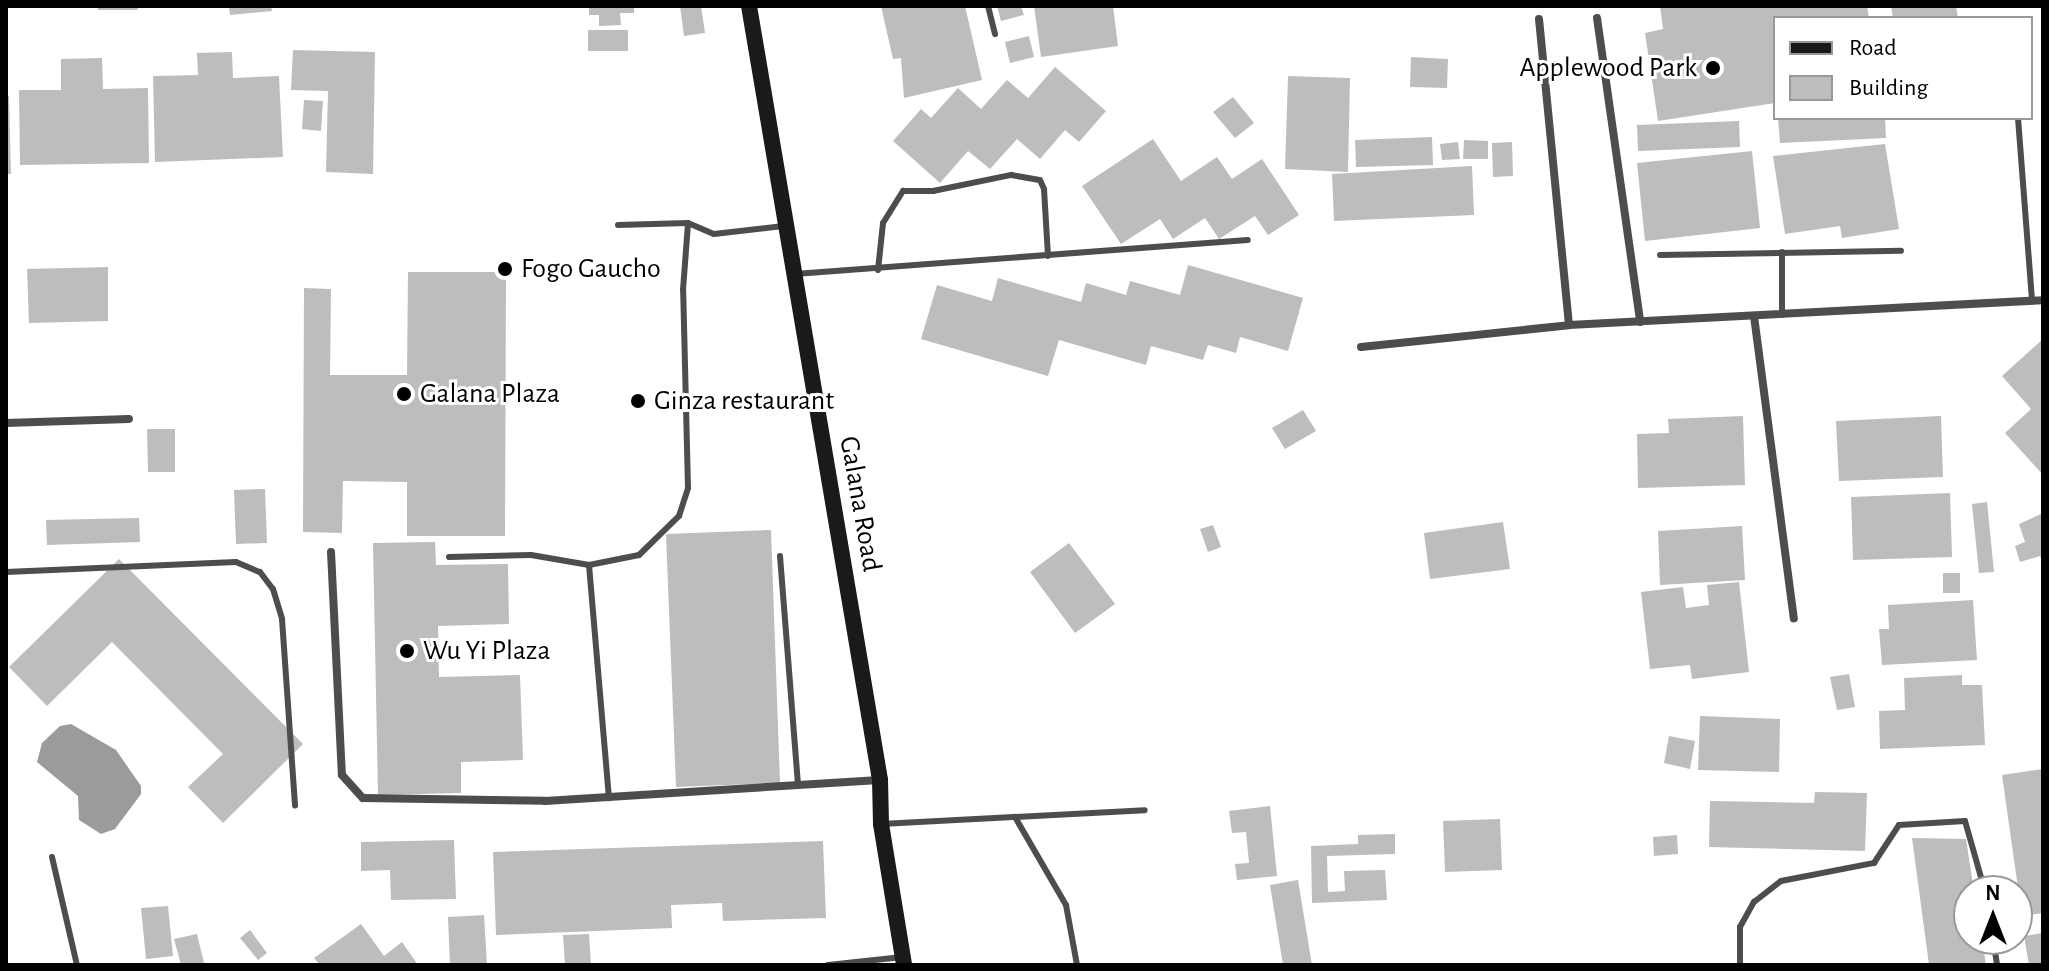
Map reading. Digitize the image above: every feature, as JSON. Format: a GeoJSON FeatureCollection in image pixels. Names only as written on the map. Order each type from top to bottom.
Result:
{"type":"FeatureCollection","features":[{"type":"Feature","properties":{"kind":"main road","name":"Galana Road"},"geometry":{"type":"LineString","coordinates":[[749,6],[880,780],[881,824],[903,961]]}},
{"type":"Feature","properties":{"kind":"street"},"geometry":{"type":"LineString","coordinates":[[1597,18],[1640,322]]}},
{"type":"Feature","properties":{"kind":"street"},"geometry":{"type":"LineString","coordinates":[[1539,19],[1569,325]]}},
{"type":"Feature","properties":{"kind":"street"},"geometry":{"type":"LineString","coordinates":[[1361,347],[1569,325],[2043,300]]}},
{"type":"Feature","properties":{"kind":"street"},"geometry":{"type":"LineString","coordinates":[[1754,316],[1794,618]]}},
{"type":"Feature","properties":{"kind":"street"},"geometry":{"type":"LineString","coordinates":[[6,423],[129,419]]}},
{"type":"Feature","properties":{"kind":"street"},"geometry":{"type":"LineString","coordinates":[[331,552],[342,775],[351,790],[363,798],[609,798],[880,780]]}},
{"type":"Feature","properties":{"kind":"lane"},"geometry":{"type":"LineString","coordinates":[[988,6],[995,34]]}},
{"type":"Feature","properties":{"kind":"lane"},"geometry":{"type":"LineString","coordinates":[[2018,120],[2032,301]]}},
{"type":"Feature","properties":{"kind":"lane"},"geometry":{"type":"LineString","coordinates":[[878,270],[883,223],[903,191],[933,191],[1011,175],[1040,180],[1044,189],[1048,256]]}},
{"type":"Feature","properties":{"kind":"lane"},"geometry":{"type":"LineString","coordinates":[[618,225],[688,223],[714,234],[788,225]]}},
{"type":"Feature","properties":{"kind":"lane"},"geometry":{"type":"LineString","coordinates":[[449,557],[531,555],[589,565],[639,555],[679,516],[688,488],[683,290],[688,223]]}},
{"type":"Feature","properties":{"kind":"lane"},"geometry":{"type":"LineString","coordinates":[[795,274],[1248,240]]}},
{"type":"Feature","properties":{"kind":"lane"},"geometry":{"type":"LineString","coordinates":[[1660,255],[1901,251]]}},
{"type":"Feature","properties":{"kind":"lane"},"geometry":{"type":"LineString","coordinates":[[1782,252],[1782,315]]}},
{"type":"Feature","properties":{"kind":"lane"},"geometry":{"type":"LineString","coordinates":[[780,556],[798,785]]}},
{"type":"Feature","properties":{"kind":"lane"},"geometry":{"type":"LineString","coordinates":[[6,572],[236,562],[260,572],[273,589],[282,619],[295,806]]}},
{"type":"Feature","properties":{"kind":"lane"},"geometry":{"type":"LineString","coordinates":[[589,565],[609,798]]}},
{"type":"Feature","properties":{"kind":"lane"},"geometry":{"type":"LineString","coordinates":[[881,824],[1145,810]]}},
{"type":"Feature","properties":{"kind":"lane"},"geometry":{"type":"LineString","coordinates":[[1015,817],[1066,905],[1077,965]]}},
{"type":"Feature","properties":{"kind":"lane"},"geometry":{"type":"LineString","coordinates":[[1740,965],[1740,927],[1754,902],[1781,881],[1874,863],[1899,825],[1965,821],[1980,875]]}},
{"type":"Feature","properties":{"kind":"lane"},"geometry":{"type":"LineString","coordinates":[[52,857],[77,965]]}},
{"type":"Feature","properties":{"kind":"lane"},"geometry":{"type":"LineString","coordinates":[[828,965],[903,961]]}},
{"type":"Feature","properties":{"kind":"shaded area"},"geometry":{"type":"Polygon","coordinates":[[[71,724],[116,750],[141,786],[141,794],[115,829],[101,834],[79,820],[78,796],[37,762],[42,743],[60,726],[71,724]]]}},
{"type":"Feature","properties":{"kind":"building"},"geometry":{"type":"Polygon","coordinates":[[[98,6],[137,6],[138,10],[98,10],[98,6]]]}},
{"type":"Feature","properties":{"kind":"building"},"geometry":{"type":"Polygon","coordinates":[[[229,6],[271,6],[272,11],[230,15],[229,6]]]}},
{"type":"Feature","properties":{"kind":"building"},"geometry":{"type":"Polygon","coordinates":[[[589,6],[634,6],[634,13],[620,13],[621,25],[599,26],[599,15],[589,15],[589,6]]]}},
{"type":"Feature","properties":{"kind":"building"},"geometry":{"type":"Polygon","coordinates":[[[680,6],[701,6],[705,33],[684,36],[680,6]]]}},
{"type":"Feature","properties":{"kind":"building"},"geometry":{"type":"Polygon","coordinates":[[[881,6],[965,6],[982,80],[904,98],[901,58],[893,59],[881,6]]]}},
{"type":"Feature","properties":{"kind":"building"},"geometry":{"type":"Polygon","coordinates":[[[997,6],[1021,6],[1024,15],[1001,21],[997,6]]]}},
{"type":"Feature","properties":{"kind":"building"},"geometry":{"type":"Polygon","coordinates":[[[1034,6],[1113,6],[1118,46],[1041,57],[1034,6]]]}},
{"type":"Feature","properties":{"kind":"building","name":"Applewood Park"},"geometry":{"type":"Polygon","coordinates":[[[1660,6],[1867,6],[1869,16],[1773,16],[1773,103],[1658,121],[1645,33],[1663,29],[1660,6]]]}},
{"type":"Feature","properties":{"kind":"building"},"geometry":{"type":"Polygon","coordinates":[[[1891,6],[1956,6],[1958,16],[1893,16],[1891,6]]]}},
{"type":"Feature","properties":{"kind":"building"},"geometry":{"type":"Polygon","coordinates":[[[588,30],[628,30],[628,51],[588,51],[588,30]]]}},
{"type":"Feature","properties":{"kind":"building"},"geometry":{"type":"Polygon","coordinates":[[[1029,36],[1034,57],[1010,63],[1005,42],[1029,36]]]}},
{"type":"Feature","properties":{"kind":"building"},"geometry":{"type":"Polygon","coordinates":[[[293,50],[375,52],[373,174],[326,172],[328,91],[291,90],[293,50]]]}},
{"type":"Feature","properties":{"kind":"building"},"geometry":{"type":"Polygon","coordinates":[[[232,52],[233,78],[279,76],[283,157],[155,162],[153,76],[198,75],[197,53],[232,52]]]}},
{"type":"Feature","properties":{"kind":"building"},"geometry":{"type":"Polygon","coordinates":[[[1411,57],[1448,59],[1447,88],[1410,87],[1411,57]]]}},
{"type":"Feature","properties":{"kind":"building"},"geometry":{"type":"Polygon","coordinates":[[[102,58],[103,89],[148,88],[149,163],[20,165],[19,90],[61,90],[61,59],[102,58]]]}},
{"type":"Feature","properties":{"kind":"building"},"geometry":{"type":"Polygon","coordinates":[[[1055,67],[1106,111],[1079,142],[1065,130],[1040,159],[1017,139],[990,169],[968,151],[940,183],[893,141],[921,109],[931,118],[958,88],[981,109],[1007,80],[1028,98],[1055,67]]]}},
{"type":"Feature","properties":{"kind":"building"},"geometry":{"type":"Polygon","coordinates":[[[1288,76],[1350,78],[1348,172],[1285,169],[1288,76]]]}},
{"type":"Feature","properties":{"kind":"building"},"geometry":{"type":"Polygon","coordinates":[[[6,96],[9,96],[11,174],[6,174],[6,96]]]}},
{"type":"Feature","properties":{"kind":"building"},"geometry":{"type":"Polygon","coordinates":[[[1233,97],[1254,123],[1235,138],[1213,112],[1233,97]]]}},
{"type":"Feature","properties":{"kind":"building"},"geometry":{"type":"Polygon","coordinates":[[[304,100],[323,101],[321,131],[302,129],[304,100]]]}},
{"type":"Feature","properties":{"kind":"building"},"geometry":{"type":"Polygon","coordinates":[[[1778,120],[1885,120],[1886,138],[1780,143],[1778,120]]]}},
{"type":"Feature","properties":{"kind":"building"},"geometry":{"type":"Polygon","coordinates":[[[1739,121],[1740,147],[1638,151],[1637,125],[1739,121]]]}},
{"type":"Feature","properties":{"kind":"building"},"geometry":{"type":"Polygon","coordinates":[[[1432,137],[1433,165],[1356,167],[1355,140],[1432,137]]]}},
{"type":"Feature","properties":{"kind":"building"},"geometry":{"type":"Polygon","coordinates":[[[1153,139],[1181,181],[1217,157],[1232,179],[1262,159],[1299,215],[1268,235],[1255,216],[1219,239],[1205,218],[1173,239],[1160,219],[1121,244],[1082,186],[1153,139]]]}},
{"type":"Feature","properties":{"kind":"building"},"geometry":{"type":"Polygon","coordinates":[[[1464,140],[1488,141],[1488,159],[1463,159],[1464,140]]]}},
{"type":"Feature","properties":{"kind":"building"},"geometry":{"type":"Polygon","coordinates":[[[1458,142],[1460,159],[1442,160],[1440,144],[1458,142]]]}},
{"type":"Feature","properties":{"kind":"building"},"geometry":{"type":"Polygon","coordinates":[[[1512,142],[1513,176],[1493,177],[1492,143],[1512,142]]]}},
{"type":"Feature","properties":{"kind":"building"},"geometry":{"type":"Polygon","coordinates":[[[1885,144],[1899,229],[1842,238],[1840,226],[1785,234],[1773,156],[1885,144]]]}},
{"type":"Feature","properties":{"kind":"building"},"geometry":{"type":"Polygon","coordinates":[[[1752,151],[1760,228],[1645,241],[1637,163],[1752,151]]]}},
{"type":"Feature","properties":{"kind":"building"},"geometry":{"type":"Polygon","coordinates":[[[1472,166],[1474,215],[1334,221],[1332,174],[1472,166]]]}},
{"type":"Feature","properties":{"kind":"building"},"geometry":{"type":"Polygon","coordinates":[[[1188,265],[1303,298],[1288,351],[1240,337],[1236,353],[1208,345],[1203,360],[1151,346],[1146,365],[1059,340],[1048,376],[921,339],[937,285],[992,301],[998,278],[1081,302],[1086,283],[1126,295],[1130,281],[1180,295],[1188,265]]]}},
{"type":"Feature","properties":{"kind":"building"},"geometry":{"type":"Polygon","coordinates":[[[108,267],[108,321],[29,323],[27,269],[108,267]]]}},
{"type":"Feature","properties":{"kind":"building","name":"Galana Plaza"},"geometry":{"type":"Polygon","coordinates":[[[408,272],[506,272],[505,536],[407,536],[407,482],[343,481],[342,533],[303,532],[304,288],[331,289],[330,375],[407,375],[408,272]]]}},
{"type":"Feature","properties":{"kind":"building"},"geometry":{"type":"Polygon","coordinates":[[[2043,339],[2043,475],[2005,433],[2031,409],[2002,376],[2043,339]]]}},
{"type":"Feature","properties":{"kind":"building"},"geometry":{"type":"Polygon","coordinates":[[[1303,410],[1316,431],[1285,449],[1272,428],[1303,410]]]}},
{"type":"Feature","properties":{"kind":"building"},"geometry":{"type":"Polygon","coordinates":[[[1743,416],[1745,485],[1638,488],[1637,434],[1669,433],[1668,419],[1743,416]]]}},
{"type":"Feature","properties":{"kind":"building"},"geometry":{"type":"Polygon","coordinates":[[[1941,416],[1943,477],[1839,481],[1836,421],[1941,416]]]}},
{"type":"Feature","properties":{"kind":"building"},"geometry":{"type":"Polygon","coordinates":[[[147,429],[175,429],[175,472],[148,472],[147,429]]]}},
{"type":"Feature","properties":{"kind":"building"},"geometry":{"type":"Polygon","coordinates":[[[265,489],[267,543],[236,544],[234,490],[265,489]]]}},
{"type":"Feature","properties":{"kind":"building"},"geometry":{"type":"Polygon","coordinates":[[[1950,493],[1952,557],[1853,560],[1851,497],[1950,493]]]}},
{"type":"Feature","properties":{"kind":"building"},"geometry":{"type":"Polygon","coordinates":[[[1987,502],[1994,572],[1979,573],[1972,504],[1987,502]]]}},
{"type":"Feature","properties":{"kind":"building"},"geometry":{"type":"Polygon","coordinates":[[[2043,513],[2043,561],[2040,556],[2020,562],[2015,546],[2025,542],[2019,524],[2043,513]]]}},
{"type":"Feature","properties":{"kind":"building"},"geometry":{"type":"Polygon","coordinates":[[[139,518],[140,542],[47,545],[46,520],[139,518]]]}},
{"type":"Feature","properties":{"kind":"building"},"geometry":{"type":"Polygon","coordinates":[[[1503,522],[1510,569],[1430,579],[1424,533],[1503,522]]]}},
{"type":"Feature","properties":{"kind":"building"},"geometry":{"type":"Polygon","coordinates":[[[1213,525],[1221,547],[1208,552],[1200,529],[1213,525]]]}},
{"type":"Feature","properties":{"kind":"building"},"geometry":{"type":"Polygon","coordinates":[[[1742,526],[1745,580],[1660,585],[1658,531],[1742,526]]]}},
{"type":"Feature","properties":{"kind":"building"},"geometry":{"type":"Polygon","coordinates":[[[771,530],[780,783],[676,787],[666,534],[771,530]]]}},
{"type":"Feature","properties":{"kind":"building","name":"Wu Yi Plaza"},"geometry":{"type":"Polygon","coordinates":[[[435,542],[436,565],[508,564],[509,624],[438,626],[439,677],[520,675],[523,760],[461,762],[461,793],[378,795],[373,543],[435,542]]]}},
{"type":"Feature","properties":{"kind":"building"},"geometry":{"type":"Polygon","coordinates":[[[1069,543],[1115,604],[1075,633],[1030,572],[1069,543]]]}},
{"type":"Feature","properties":{"kind":"building"},"geometry":{"type":"Polygon","coordinates":[[[119,559],[303,744],[223,823],[188,787],[223,754],[112,642],[47,706],[9,667],[119,559]]]}},
{"type":"Feature","properties":{"kind":"building"},"geometry":{"type":"Polygon","coordinates":[[[1943,573],[1960,573],[1960,593],[1943,593],[1943,573]]]}},
{"type":"Feature","properties":{"kind":"building"},"geometry":{"type":"Polygon","coordinates":[[[1739,582],[1749,672],[1692,679],[1690,665],[1650,669],[1641,592],[1683,587],[1686,608],[1709,605],[1707,585],[1739,582]]]}},
{"type":"Feature","properties":{"kind":"building"},"geometry":{"type":"Polygon","coordinates":[[[1973,600],[1977,660],[1882,665],[1879,629],[1889,629],[1888,605],[1973,600]]]}},
{"type":"Feature","properties":{"kind":"building"},"geometry":{"type":"Polygon","coordinates":[[[1849,674],[1855,707],[1837,710],[1830,677],[1849,674]]]}},
{"type":"Feature","properties":{"kind":"building"},"geometry":{"type":"Polygon","coordinates":[[[1962,675],[1962,685],[1982,685],[1985,745],[1880,749],[1879,711],[1905,710],[1904,678],[1962,675]]]}},
{"type":"Feature","properties":{"kind":"building"},"geometry":{"type":"Polygon","coordinates":[[[1700,716],[1780,719],[1779,772],[1698,770],[1700,716]]]}},
{"type":"Feature","properties":{"kind":"building"},"geometry":{"type":"Polygon","coordinates":[[[1669,736],[1695,741],[1690,769],[1664,763],[1669,736]]]}},
{"type":"Feature","properties":{"kind":"building"},"geometry":{"type":"Polygon","coordinates":[[[2043,769],[2043,913],[2033,914],[2033,875],[2016,875],[2002,775],[2043,769]]]}},
{"type":"Feature","properties":{"kind":"building"},"geometry":{"type":"Polygon","coordinates":[[[1815,792],[1867,793],[1865,851],[1709,847],[1710,801],[1814,803],[1815,792]]]}},
{"type":"Feature","properties":{"kind":"building"},"geometry":{"type":"Polygon","coordinates":[[[1270,806],[1277,876],[1237,880],[1235,864],[1249,863],[1246,832],[1232,833],[1229,811],[1270,806]]]}},
{"type":"Feature","properties":{"kind":"building"},"geometry":{"type":"Polygon","coordinates":[[[1500,819],[1502,870],[1445,872],[1443,821],[1500,819]]]}},
{"type":"Feature","properties":{"kind":"building"},"geometry":{"type":"Polygon","coordinates":[[[1395,834],[1395,854],[1327,856],[1328,892],[1345,891],[1344,871],[1385,870],[1387,900],[1312,903],[1311,846],[1358,844],[1358,835],[1395,834]]]}},
{"type":"Feature","properties":{"kind":"building"},"geometry":{"type":"Polygon","coordinates":[[[1677,835],[1678,854],[1654,856],[1653,837],[1677,835]]]}},
{"type":"Feature","properties":{"kind":"building"},"geometry":{"type":"Polygon","coordinates":[[[1912,838],[1966,839],[1972,875],[1953,875],[1953,955],[1984,955],[1986,965],[1929,965],[1912,838]]]}},
{"type":"Feature","properties":{"kind":"building"},"geometry":{"type":"Polygon","coordinates":[[[454,840],[456,899],[391,900],[390,870],[361,871],[361,842],[454,840]]]}},
{"type":"Feature","properties":{"kind":"building"},"geometry":{"type":"Polygon","coordinates":[[[823,841],[826,918],[723,921],[722,903],[671,905],[672,928],[496,935],[493,852],[823,841]]]}},
{"type":"Feature","properties":{"kind":"building"},"geometry":{"type":"Polygon","coordinates":[[[1298,880],[1312,965],[1283,965],[1270,885],[1298,880]]]}},
{"type":"Feature","properties":{"kind":"building"},"geometry":{"type":"Polygon","coordinates":[[[168,906],[173,956],[146,959],[141,908],[168,906]]]}},
{"type":"Feature","properties":{"kind":"building"},"geometry":{"type":"Polygon","coordinates":[[[484,915],[487,965],[450,965],[448,917],[484,915]]]}},
{"type":"Feature","properties":{"kind":"building"},"geometry":{"type":"Polygon","coordinates":[[[361,924],[384,956],[402,942],[418,965],[320,965],[314,958],[361,924]]]}},
{"type":"Feature","properties":{"kind":"building"},"geometry":{"type":"Polygon","coordinates":[[[250,930],[267,953],[258,960],[240,938],[250,930]]]}},
{"type":"Feature","properties":{"kind":"building"},"geometry":{"type":"Polygon","coordinates":[[[2043,933],[2043,965],[2029,965],[2027,955],[2033,955],[2033,935],[2043,933]]]}},
{"type":"Feature","properties":{"kind":"building"},"geometry":{"type":"Polygon","coordinates":[[[197,934],[204,963],[181,965],[174,939],[197,934]]]}},
{"type":"Feature","properties":{"kind":"building"},"geometry":{"type":"Polygon","coordinates":[[[589,934],[591,965],[565,965],[563,935],[589,934]]]}},
{"type":"Feature","properties":{"kind":"place","name":"Applewood Park"},"geometry":{"type":"Point","coordinates":[1713,68]}},
{"type":"Feature","properties":{"kind":"place","name":"Fogo Gaucho"},"geometry":{"type":"Point","coordinates":[505,269]}},
{"type":"Feature","properties":{"kind":"place","name":"Galana Plaza"},"geometry":{"type":"Point","coordinates":[404,394]}},
{"type":"Feature","properties":{"kind":"place","name":"Ginza restaurant"},"geometry":{"type":"Point","coordinates":[638,401]}},
{"type":"Feature","properties":{"kind":"place","name":"Wu Yi Plaza"},"geometry":{"type":"Point","coordinates":[407,651]}}]}
